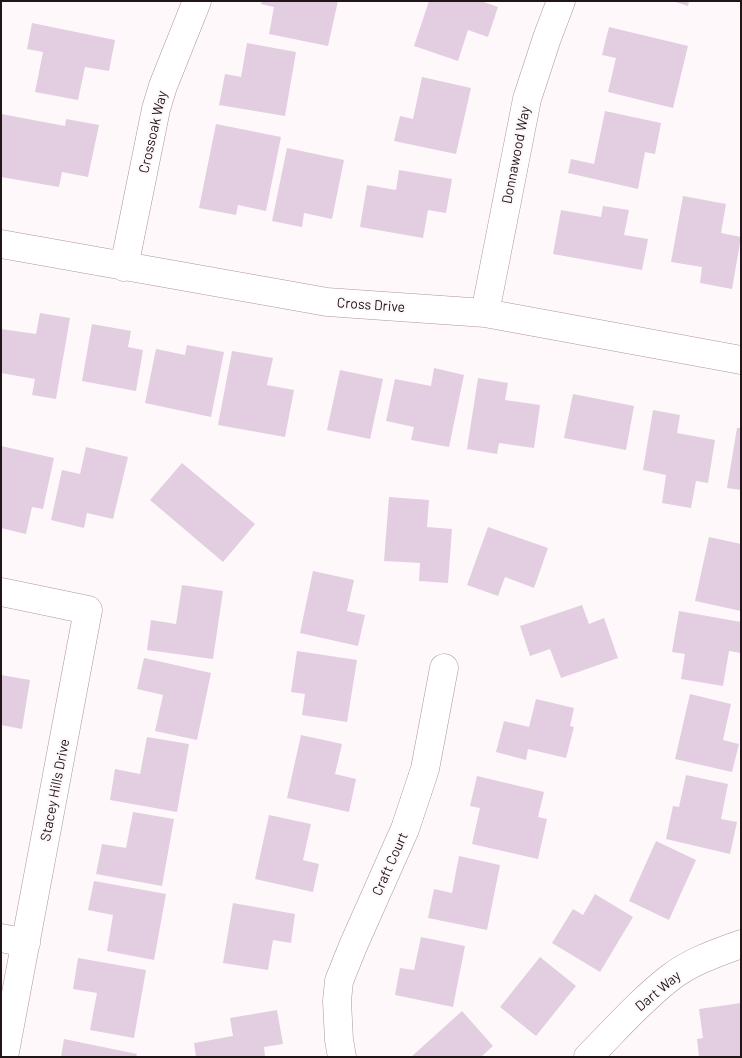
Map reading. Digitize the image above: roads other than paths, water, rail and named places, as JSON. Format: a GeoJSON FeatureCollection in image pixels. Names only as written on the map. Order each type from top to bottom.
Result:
{"type":"FeatureCollection","features":[{"type":"Feature","properties":{"kind":"street","name":"Crossoak Way"},"geometry":{"type":"LineString","coordinates":[[124,267],[156,109],[163,86],[197,1]]}},
{"type":"Feature","properties":{"kind":"street","name":"Donnawood Way"},"geometry":{"type":"LineString","coordinates":[[484,313],[527,98],[561,1]]}},
{"type":"Feature","properties":{"kind":"street","name":"Cross Drive"},"geometry":{"type":"LineString","coordinates":[[1,244],[327,302],[484,313],[741,360]]}},
{"type":"Feature","properties":{"kind":"street","name":"Stacey Hills Drive"},"geometry":{"type":"LineString","coordinates":[[1,592],[88,610],[14,940],[4,1057]]}},
{"type":"Feature","properties":{"kind":"street","name":"Craft Court"},"geometry":{"type":"LineString","coordinates":[[342,1057],[337,1001],[339,981],[405,829],[426,769],[444,668]]}},
{"type":"Feature","properties":{"kind":"street","name":"Dart Way"},"geometry":{"type":"LineString","coordinates":[[588,1057],[646,998],[672,976],[700,960],[741,944]]}}]}
